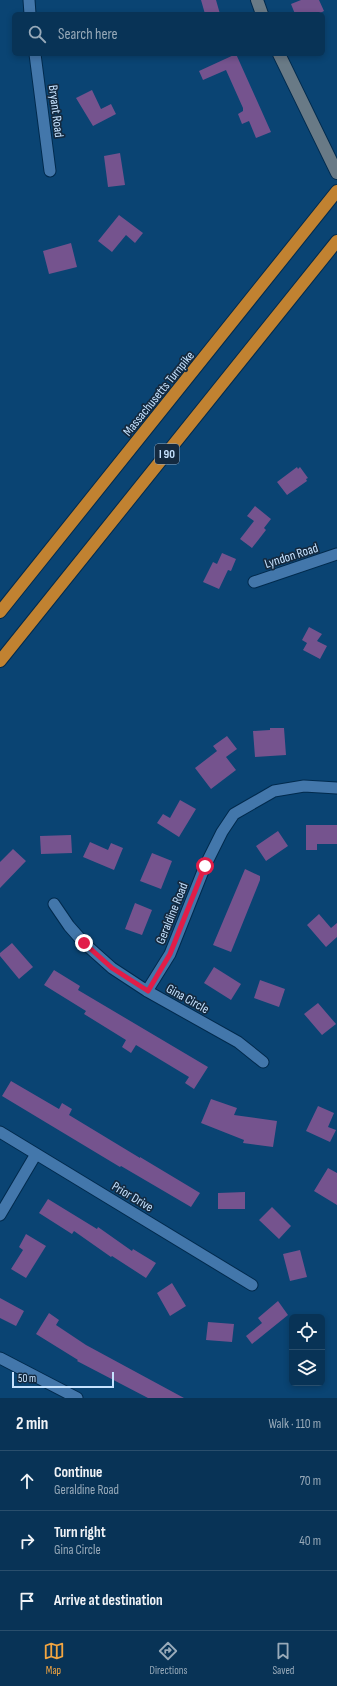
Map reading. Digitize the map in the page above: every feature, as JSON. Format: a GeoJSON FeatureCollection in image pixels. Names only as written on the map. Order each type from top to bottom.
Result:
{"type":"FeatureCollection","features":[{"type":"Feature","properties":{"kind":"highway","name":"Massachusetts Turnpike"},"geometry":{"type":"LineString","coordinates":[[0,612],[337,191]]}},
{"type":"Feature","properties":{"kind":"highway","name":"I 90"},"geometry":{"type":"LineString","coordinates":[[0,661],[335,243]]}},
{"type":"Feature","properties":{"kind":"main road"},"geometry":{"type":"LineString","coordinates":[[257,0],[261,12]]}},
{"type":"Feature","properties":{"kind":"main road"},"geometry":{"type":"LineString","coordinates":[[280,56],[337,173]]}},
{"type":"Feature","properties":{"kind":"street"},"geometry":{"type":"LineString","coordinates":[[29,0],[30,12]]}},
{"type":"Feature","properties":{"kind":"street","name":"Bryant Road"},"geometry":{"type":"LineString","coordinates":[[36,56],[50,171]]}},
{"type":"Feature","properties":{"kind":"street","name":"Lyndon Road"},"geometry":{"type":"LineString","coordinates":[[254,582],[337,554]]}},
{"type":"Feature","properties":{"kind":"street","name":"Geraldine Road"},"geometry":{"type":"LineString","coordinates":[[148,991],[170,954],[205,866],[222,832],[234,814],[274,792],[304,786],[337,788]]}},
{"type":"Feature","properties":{"kind":"street","name":"Gina Circle"},"geometry":{"type":"LineString","coordinates":[[54,904],[69,926],[84,943],[112,968],[148,991],[238,1042],[263,1062]]}},
{"type":"Feature","properties":{"kind":"street","name":"Prior Drive"},"geometry":{"type":"LineString","coordinates":[[0,1132],[252,1284]]}},
{"type":"Feature","properties":{"kind":"street"},"geometry":{"type":"LineString","coordinates":[[0,1215],[36,1154]]}},
{"type":"Feature","properties":{"kind":"street"},"geometry":{"type":"LineString","coordinates":[[0,1358],[77,1398]]}},
{"type":"Feature","properties":{"kind":"building"},"geometry":{"type":"Polygon","coordinates":[[[201,0],[216,0],[219,12],[204,12],[201,0]]]}},
{"type":"Feature","properties":{"kind":"building"},"geometry":{"type":"Polygon","coordinates":[[[301,0],[319,0],[324,11],[294,12],[291,4],[301,0]]]}},
{"type":"Feature","properties":{"kind":"building"},"geometry":{"type":"Polygon","coordinates":[[[232,56],[237,56],[271,132],[256,138],[249,121],[242,124],[238,114],[243,111],[243,108],[226,70],[203,80],[199,71],[232,56]]]}},
{"type":"Feature","properties":{"kind":"building"},"geometry":{"type":"Polygon","coordinates":[[[92,90],[101,109],[111,104],[116,114],[93,126],[76,98],[92,90]]]}},
{"type":"Feature","properties":{"kind":"building"},"geometry":{"type":"Polygon","coordinates":[[[120,153],[125,185],[108,187],[104,156],[120,153]]]}},
{"type":"Feature","properties":{"kind":"building"},"geometry":{"type":"Polygon","coordinates":[[[119,215],[143,233],[135,243],[126,235],[112,252],[98,241],[119,215]]]}},
{"type":"Feature","properties":{"kind":"building"},"geometry":{"type":"Polygon","coordinates":[[[71,243],[77,267],[49,274],[43,251],[71,243]]]}},
{"type":"Feature","properties":{"kind":"building"},"geometry":{"type":"Polygon","coordinates":[[[297,467],[298,469],[300,467],[308,478],[306,479],[307,481],[287,495],[277,482],[297,467]]]}},
{"type":"Feature","properties":{"kind":"building"},"geometry":{"type":"Polygon","coordinates":[[[255,506],[271,519],[264,528],[266,530],[252,548],[240,539],[254,521],[247,516],[255,506]]]}},
{"type":"Feature","properties":{"kind":"building"},"geometry":{"type":"Polygon","coordinates":[[[222,553],[236,559],[231,571],[228,570],[219,589],[203,582],[213,562],[217,564],[222,553]]]}},
{"type":"Feature","properties":{"kind":"building"},"geometry":{"type":"Polygon","coordinates":[[[309,627],[322,634],[317,641],[327,646],[320,659],[303,650],[307,643],[302,640],[309,627]]]}},
{"type":"Feature","properties":{"kind":"building"},"geometry":{"type":"Polygon","coordinates":[[[270,728],[284,728],[286,755],[255,757],[253,731],[270,730],[270,728]]]}},
{"type":"Feature","properties":{"kind":"building"},"geometry":{"type":"Polygon","coordinates":[[[227,736],[237,749],[226,757],[236,770],[211,789],[195,768],[217,751],[213,746],[227,736]]]}},
{"type":"Feature","properties":{"kind":"building"},"geometry":{"type":"Polygon","coordinates":[[[180,800],[196,809],[179,837],[157,823],[163,814],[170,818],[180,800]]]}},
{"type":"Feature","properties":{"kind":"building"},"geometry":{"type":"Polygon","coordinates":[[[306,825],[337,825],[337,844],[317,844],[317,850],[306,850],[306,825]]]}},
{"type":"Feature","properties":{"kind":"building"},"geometry":{"type":"Polygon","coordinates":[[[278,831],[288,846],[266,861],[256,846],[278,831]]]}},
{"type":"Feature","properties":{"kind":"building"},"geometry":{"type":"Polygon","coordinates":[[[71,835],[72,853],[41,854],[40,836],[71,835]]]}},
{"type":"Feature","properties":{"kind":"building"},"geometry":{"type":"Polygon","coordinates":[[[90,842],[108,850],[111,843],[123,848],[114,870],[83,857],[90,842]]]}},
{"type":"Feature","properties":{"kind":"building"},"geometry":{"type":"Polygon","coordinates":[[[13,849],[26,861],[0,888],[0,862],[13,849]]]}},
{"type":"Feature","properties":{"kind":"building"},"geometry":{"type":"Polygon","coordinates":[[[152,853],[172,861],[161,889],[140,881],[152,853]]]}},
{"type":"Feature","properties":{"kind":"building"},"geometry":{"type":"Polygon","coordinates":[[[245,869],[260,876],[260,880],[231,952],[213,945],[245,869]]]}},
{"type":"Feature","properties":{"kind":"building"},"geometry":{"type":"Polygon","coordinates":[[[135,903],[152,910],[142,935],[125,929],[135,903]]]}},
{"type":"Feature","properties":{"kind":"building"},"geometry":{"type":"Polygon","coordinates":[[[319,914],[331,928],[337,923],[337,937],[326,947],[307,925],[319,914]]]}},
{"type":"Feature","properties":{"kind":"building"},"geometry":{"type":"Polygon","coordinates":[[[12,943],[33,967],[19,979],[0,956],[0,953],[12,943]]]}},
{"type":"Feature","properties":{"kind":"building"},"geometry":{"type":"Polygon","coordinates":[[[214,967],[241,984],[231,1000],[204,983],[214,967]]]}},
{"type":"Feature","properties":{"kind":"building"},"geometry":{"type":"Polygon","coordinates":[[[54,970],[80,986],[78,990],[208,1067],[194,1089],[185,1083],[189,1077],[136,1045],[131,1053],[122,1047],[126,1040],[84,1014],[86,1011],[44,985],[54,970]]]}},
{"type":"Feature","properties":{"kind":"building"},"geometry":{"type":"Polygon","coordinates":[[[260,980],[285,989],[279,1007],[254,998],[260,980]]]}},
{"type":"Feature","properties":{"kind":"building"},"geometry":{"type":"Polygon","coordinates":[[[318,1003],[336,1024],[322,1035],[304,1014],[318,1003]]]}},
{"type":"Feature","properties":{"kind":"building"},"geometry":{"type":"Polygon","coordinates":[[[11,1081],[59,1109],[62,1103],[72,1109],[69,1115],[200,1193],[191,1207],[121,1166],[120,1167],[2,1096],[11,1081]]]}},
{"type":"Feature","properties":{"kind":"building"},"geometry":{"type":"Polygon","coordinates":[[[211,1099],[237,1108],[234,1115],[277,1121],[273,1147],[243,1143],[244,1140],[201,1123],[211,1099]]]}},
{"type":"Feature","properties":{"kind":"building"},"geometry":{"type":"Polygon","coordinates":[[[318,1106],[334,1113],[328,1127],[336,1130],[330,1142],[306,1131],[318,1106]]]}},
{"type":"Feature","properties":{"kind":"building"},"geometry":{"type":"Polygon","coordinates":[[[328,1168],[337,1173],[337,1205],[314,1191],[328,1168]]]}},
{"type":"Feature","properties":{"kind":"building"},"geometry":{"type":"Polygon","coordinates":[[[245,1192],[245,1209],[218,1209],[218,1193],[245,1192]]]}},
{"type":"Feature","properties":{"kind":"building"},"geometry":{"type":"Polygon","coordinates":[[[48,1199],[97,1229],[98,1227],[132,1251],[133,1249],[156,1263],[146,1278],[112,1256],[111,1257],[74,1231],[72,1234],[39,1213],[48,1199]]]}},
{"type":"Feature","properties":{"kind":"building"},"geometry":{"type":"Polygon","coordinates":[[[272,1207],[291,1226],[279,1239],[259,1220],[272,1207]]]}},
{"type":"Feature","properties":{"kind":"building"},"geometry":{"type":"Polygon","coordinates":[[[26,1234],[46,1246],[26,1278],[11,1269],[23,1250],[19,1247],[26,1234]]]}},
{"type":"Feature","properties":{"kind":"building"},"geometry":{"type":"Polygon","coordinates":[[[300,1250],[307,1277],[290,1281],[283,1254],[300,1250]]]}},
{"type":"Feature","properties":{"kind":"building"},"geometry":{"type":"Polygon","coordinates":[[[172,1283],[186,1306],[170,1316],[157,1293],[172,1283]]]}},
{"type":"Feature","properties":{"kind":"building"},"geometry":{"type":"Polygon","coordinates":[[[0,1298],[24,1311],[16,1326],[0,1318],[0,1298]]]}},
{"type":"Feature","properties":{"kind":"building"},"geometry":{"type":"Polygon","coordinates":[[[278,1301],[288,1315],[252,1344],[246,1336],[262,1323],[258,1318],[278,1301]]]}},
{"type":"Feature","properties":{"kind":"building"},"geometry":{"type":"Polygon","coordinates":[[[49,1313],[59,1320],[56,1325],[86,1345],[184,1398],[148,1398],[77,1361],[78,1360],[36,1334],[49,1313]]]}},
{"type":"Feature","properties":{"kind":"building"},"geometry":{"type":"Polygon","coordinates":[[[208,1322],[234,1324],[232,1342],[206,1340],[208,1322]]]}},
{"type":"Feature","properties":{"kind":"route"},"geometry":{"type":"LineString","coordinates":[[84,943],[112,968],[148,991],[170,954],[205,866]]}}]}
